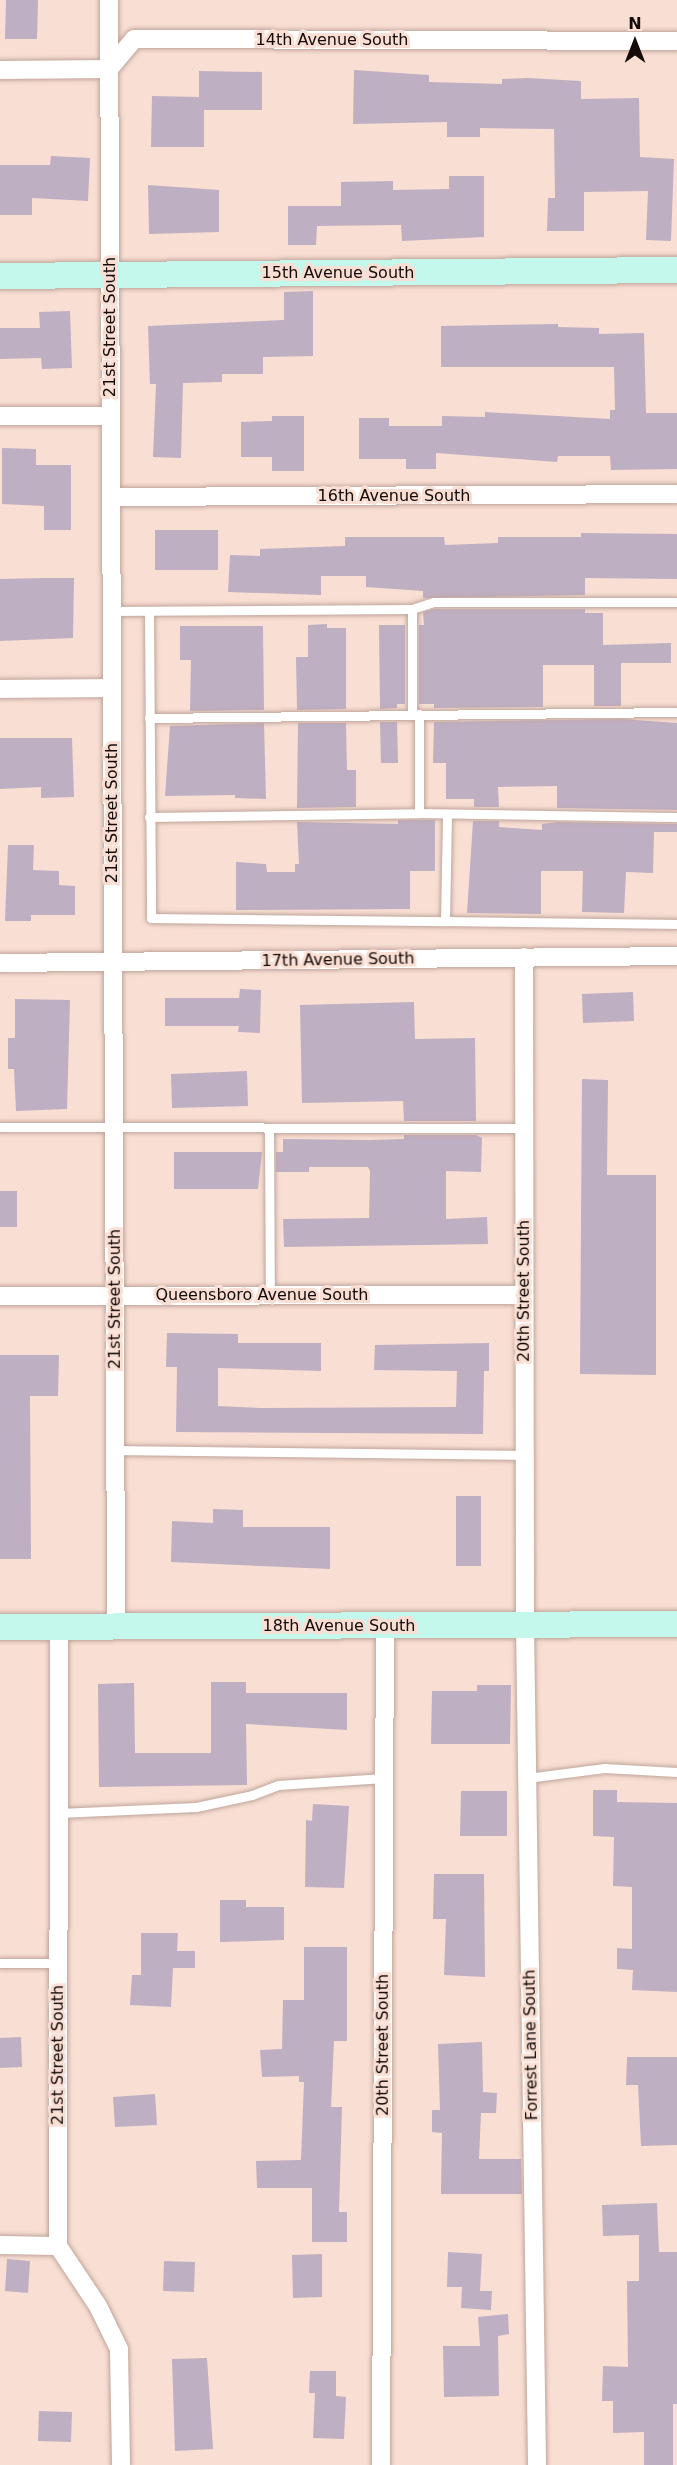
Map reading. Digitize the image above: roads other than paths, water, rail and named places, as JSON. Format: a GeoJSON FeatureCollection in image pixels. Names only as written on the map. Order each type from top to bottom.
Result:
{"type":"FeatureCollection","features":[{"type":"Feature","properties":{"kind":"street","name":"21st Street South"},"geometry":{"type":"LineString","coordinates":[[109,0],[116,1627]]}},
{"type":"Feature","properties":{"kind":"street","name":"14th Avenue South"},"geometry":{"type":"LineString","coordinates":[[109,69],[134,39],[677,40]]}},
{"type":"Feature","properties":{"kind":"street"},"geometry":{"type":"LineString","coordinates":[[0,70],[109,69]]}},
{"type":"Feature","properties":{"kind":"street","name":"15th Avenue South"},"geometry":{"type":"LineString","coordinates":[[0,276],[677,270]]}},
{"type":"Feature","properties":{"kind":"street"},"geometry":{"type":"LineString","coordinates":[[0,416],[111,416]]}},
{"type":"Feature","properties":{"kind":"street","name":"16th Avenue South"},"geometry":{"type":"LineString","coordinates":[[111,497],[677,495]]}},
{"type":"Feature","properties":{"kind":"street"},"geometry":{"type":"LineString","coordinates":[[0,689],[112,688]]}},
{"type":"Feature","properties":{"kind":"street","name":"17th Avenue South"},"geometry":{"type":"LineString","coordinates":[[0,963],[677,956]]}},
{"type":"Feature","properties":{"kind":"street","name":"20th Street South"},"geometry":{"type":"LineString","coordinates":[[524,957],[525,1625]]}},
{"type":"Feature","properties":{"kind":"street","name":"Queensboro Avenue South"},"geometry":{"type":"LineString","coordinates":[[0,1296],[524,1295]]}},
{"type":"Feature","properties":{"kind":"street","name":"18th Avenue South"},"geometry":{"type":"LineString","coordinates":[[0,1627],[677,1624]]}},
{"type":"Feature","properties":{"kind":"street","name":"Forrest Lane South"},"geometry":{"type":"LineString","coordinates":[[525,1625],[537,2465]]}},
{"type":"Feature","properties":{"kind":"street","name":"20th Street South"},"geometry":{"type":"LineString","coordinates":[[381,2465],[385,1626]]}},
{"type":"Feature","properties":{"kind":"street","name":"21st Street South"},"geometry":{"type":"LineString","coordinates":[[58,2246],[59,1627]]}},
{"type":"Feature","properties":{"kind":"street"},"geometry":{"type":"LineString","coordinates":[[0,2245],[58,2246],[98,2306],[119,2349],[121,2465]]}},
{"type":"Feature","properties":{"kind":"lane"},"geometry":{"type":"LineString","coordinates":[[111,611],[412,609],[434,603],[677,602]]}},
{"type":"Feature","properties":{"kind":"lane"},"geometry":{"type":"LineString","coordinates":[[412,609],[418,813]]}},
{"type":"Feature","properties":{"kind":"lane"},"geometry":{"type":"LineString","coordinates":[[149,611],[149,817],[152,918],[677,924]]}},
{"type":"Feature","properties":{"kind":"lane"},"geometry":{"type":"LineString","coordinates":[[149,718],[677,712]]}},
{"type":"Feature","properties":{"kind":"lane"},"geometry":{"type":"LineString","coordinates":[[149,817],[418,813],[677,818]]}},
{"type":"Feature","properties":{"kind":"lane"},"geometry":{"type":"LineString","coordinates":[[445,921],[447,814]]}},
{"type":"Feature","properties":{"kind":"lane"},"geometry":{"type":"LineString","coordinates":[[0,1127],[114,1125],[270,1128],[524,1128]]}},
{"type":"Feature","properties":{"kind":"lane"},"geometry":{"type":"LineString","coordinates":[[270,1128],[270,1295]]}},
{"type":"Feature","properties":{"kind":"lane"},"geometry":{"type":"LineString","coordinates":[[115,1450],[525,1455]]}},
{"type":"Feature","properties":{"kind":"lane"},"geometry":{"type":"LineString","coordinates":[[527,1778],[604,1768],[677,1772]]}},
{"type":"Feature","properties":{"kind":"lane"},"geometry":{"type":"LineString","coordinates":[[59,1813],[196,1807],[252,1796],[278,1785],[384,1778]]}},
{"type":"Feature","properties":{"kind":"lane"},"geometry":{"type":"LineString","coordinates":[[0,1963],[58,1963]]}}]}
